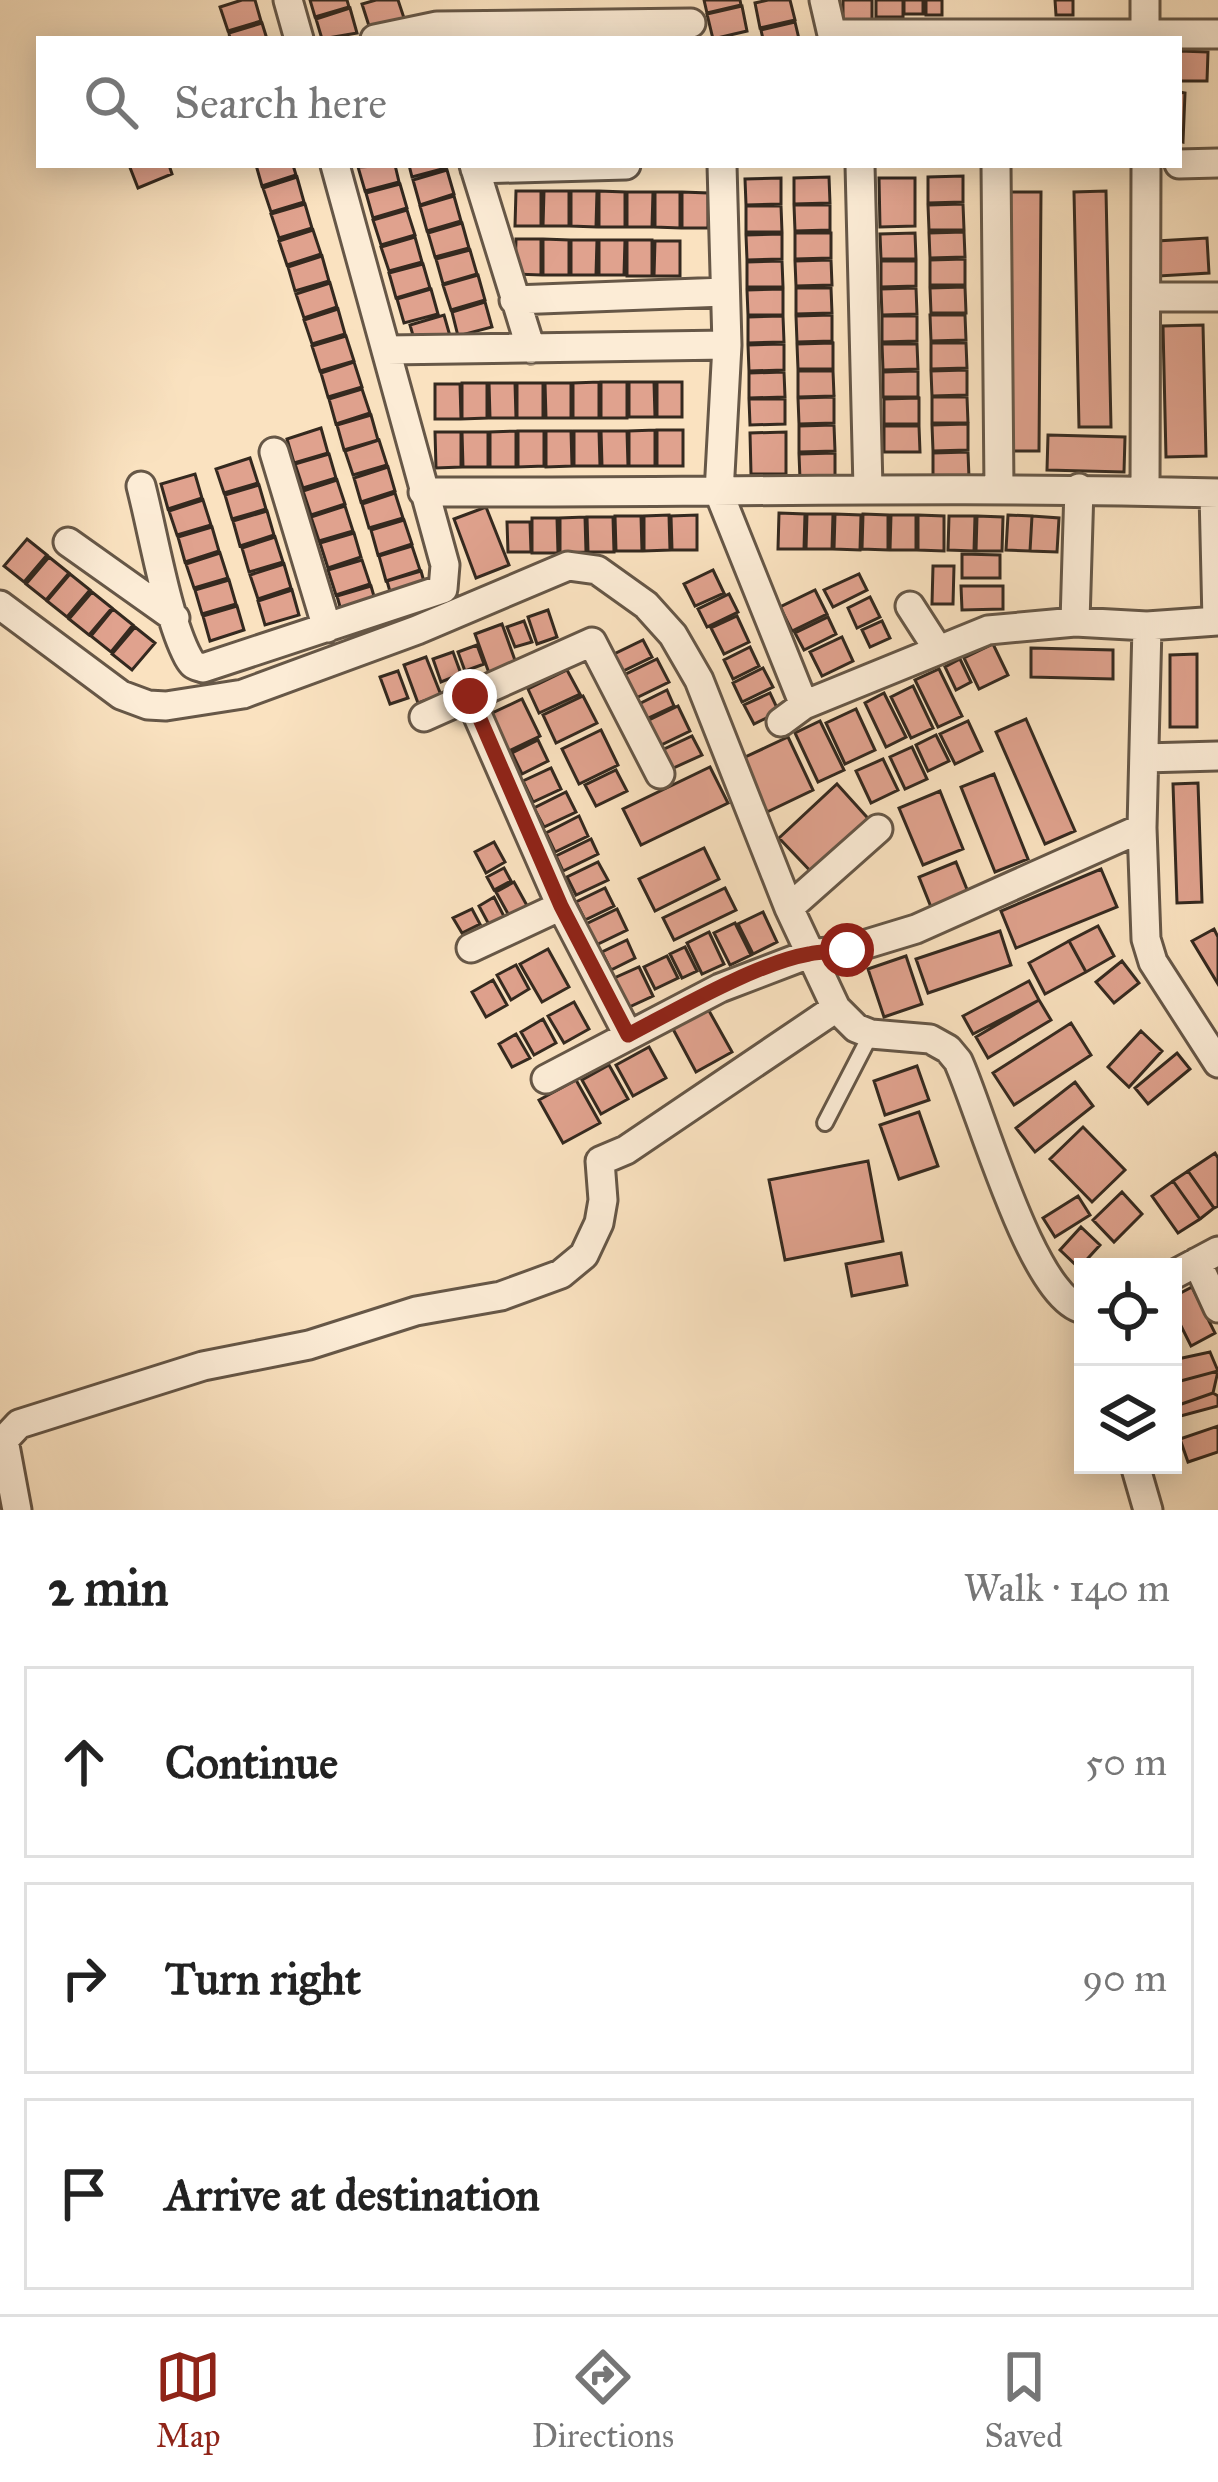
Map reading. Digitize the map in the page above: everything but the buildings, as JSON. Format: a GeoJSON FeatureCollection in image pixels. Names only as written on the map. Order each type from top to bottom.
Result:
{"type":"FeatureCollection","features":[{"type":"Feature","properties":{"kind":"street"},"geometry":{"type":"LineString","coordinates":[[288,0],[298,36]]}},
{"type":"Feature","properties":{"kind":"street"},"geometry":{"type":"LineString","coordinates":[[824,0],[832,36]]}},
{"type":"Feature","properties":{"kind":"street"},"geometry":{"type":"LineString","coordinates":[[1145,0],[1145,36]]}},
{"type":"Feature","properties":{"kind":"street"},"geometry":{"type":"LineString","coordinates":[[387,36],[436,22],[690,21]]}},
{"type":"Feature","properties":{"kind":"street"},"geometry":{"type":"LineString","coordinates":[[1182,36],[1218,34]]}},
{"type":"Feature","properties":{"kind":"street"},"geometry":{"type":"LineString","coordinates":[[1182,164],[1218,164]]}},
{"type":"Feature","properties":{"kind":"street"},"geometry":{"type":"LineString","coordinates":[[141,485],[188,659],[203,668],[443,589],[445,565],[336,168]]}},
{"type":"Feature","properties":{"kind":"street"},"geometry":{"type":"LineString","coordinates":[[474,168],[531,349]]}},
{"type":"Feature","properties":{"kind":"street"},"geometry":{"type":"LineString","coordinates":[[423,492],[719,493],[1079,488],[1216,493],[1217,621],[1147,626],[1075,622],[988,630],[792,714],[719,493],[728,345],[722,168]]}},
{"type":"Feature","properties":{"kind":"street"},"geometry":{"type":"LineString","coordinates":[[860,168],[868,488]]}},
{"type":"Feature","properties":{"kind":"street"},"geometry":{"type":"LineString","coordinates":[[995,168],[999,489]]}},
{"type":"Feature","properties":{"kind":"street"},"geometry":{"type":"LineString","coordinates":[[1145,490],[1146,168]]}},
{"type":"Feature","properties":{"kind":"street"},"geometry":{"type":"LineString","coordinates":[[514,301],[725,292]]}},
{"type":"Feature","properties":{"kind":"street"},"geometry":{"type":"LineString","coordinates":[[1146,297],[1218,297]]}},
{"type":"Feature","properties":{"kind":"street"},"geometry":{"type":"LineString","coordinates":[[387,350],[728,345]]}},
{"type":"Feature","properties":{"kind":"street"},"geometry":{"type":"LineString","coordinates":[[274,452],[327,628]]}},
{"type":"Feature","properties":{"kind":"street"},"geometry":{"type":"LineString","coordinates":[[1075,622],[1079,488]]}},
{"type":"Feature","properties":{"kind":"street"},"geometry":{"type":"LineString","coordinates":[[68,542],[175,618]]}},
{"type":"Feature","properties":{"kind":"street"},"geometry":{"type":"LineString","coordinates":[[0,605],[122,695],[166,706],[243,694],[417,630],[568,566],[598,570],[646,605],[673,635],[699,680],[789,908],[836,1008],[856,1028],[871,1034],[930,1039],[958,1061],[1024,1234],[1050,1281],[1074,1306]]}},
{"type":"Feature","properties":{"kind":"street"},"geometry":{"type":"LineString","coordinates":[[910,606],[937,648]]}},
{"type":"Feature","properties":{"kind":"street"},"geometry":{"type":"LineString","coordinates":[[1147,626],[1142,828],[1148,952],[1218,1063]]}},
{"type":"Feature","properties":{"kind":"street"},"geometry":{"type":"LineString","coordinates":[[424,717],[592,642],[660,774]]}},
{"type":"Feature","properties":{"kind":"street"},"geometry":{"type":"LineString","coordinates":[[470,696],[561,906],[628,1035]]}},
{"type":"Feature","properties":{"kind":"street"},"geometry":{"type":"LineString","coordinates":[[1144,758],[1218,756]]}},
{"type":"Feature","properties":{"kind":"street"},"geometry":{"type":"LineString","coordinates":[[546,1079],[720,988],[809,954],[847,950],[916,929],[1142,828]]}},
{"type":"Feature","properties":{"kind":"street"},"geometry":{"type":"LineString","coordinates":[[789,908],[878,829]]}},
{"type":"Feature","properties":{"kind":"street"},"geometry":{"type":"LineString","coordinates":[[471,948],[561,906]]}},
{"type":"Feature","properties":{"kind":"street"},"geometry":{"type":"LineString","coordinates":[[16,1510],[4,1439],[19,1424],[203,1366],[309,1345],[416,1311],[502,1296],[561,1274],[584,1255],[599,1223],[603,1200],[600,1161],[626,1150],[836,1008]]}},
{"type":"Feature","properties":{"kind":"street"},"geometry":{"type":"LineString","coordinates":[[1196,1262],[1218,1308]]}},
{"type":"Feature","properties":{"kind":"street"},"geometry":{"type":"LineString","coordinates":[[1138,1474],[1148,1510]]}},
{"type":"Feature","properties":{"kind":"lane"},"geometry":{"type":"LineString","coordinates":[[825,1123],[871,1034]]}},
{"type":"Feature","properties":{"kind":"route"},"geometry":{"type":"LineString","coordinates":[[470,696],[561,906],[628,1035],[778,964],[809,954],[847,950]]}}]}
